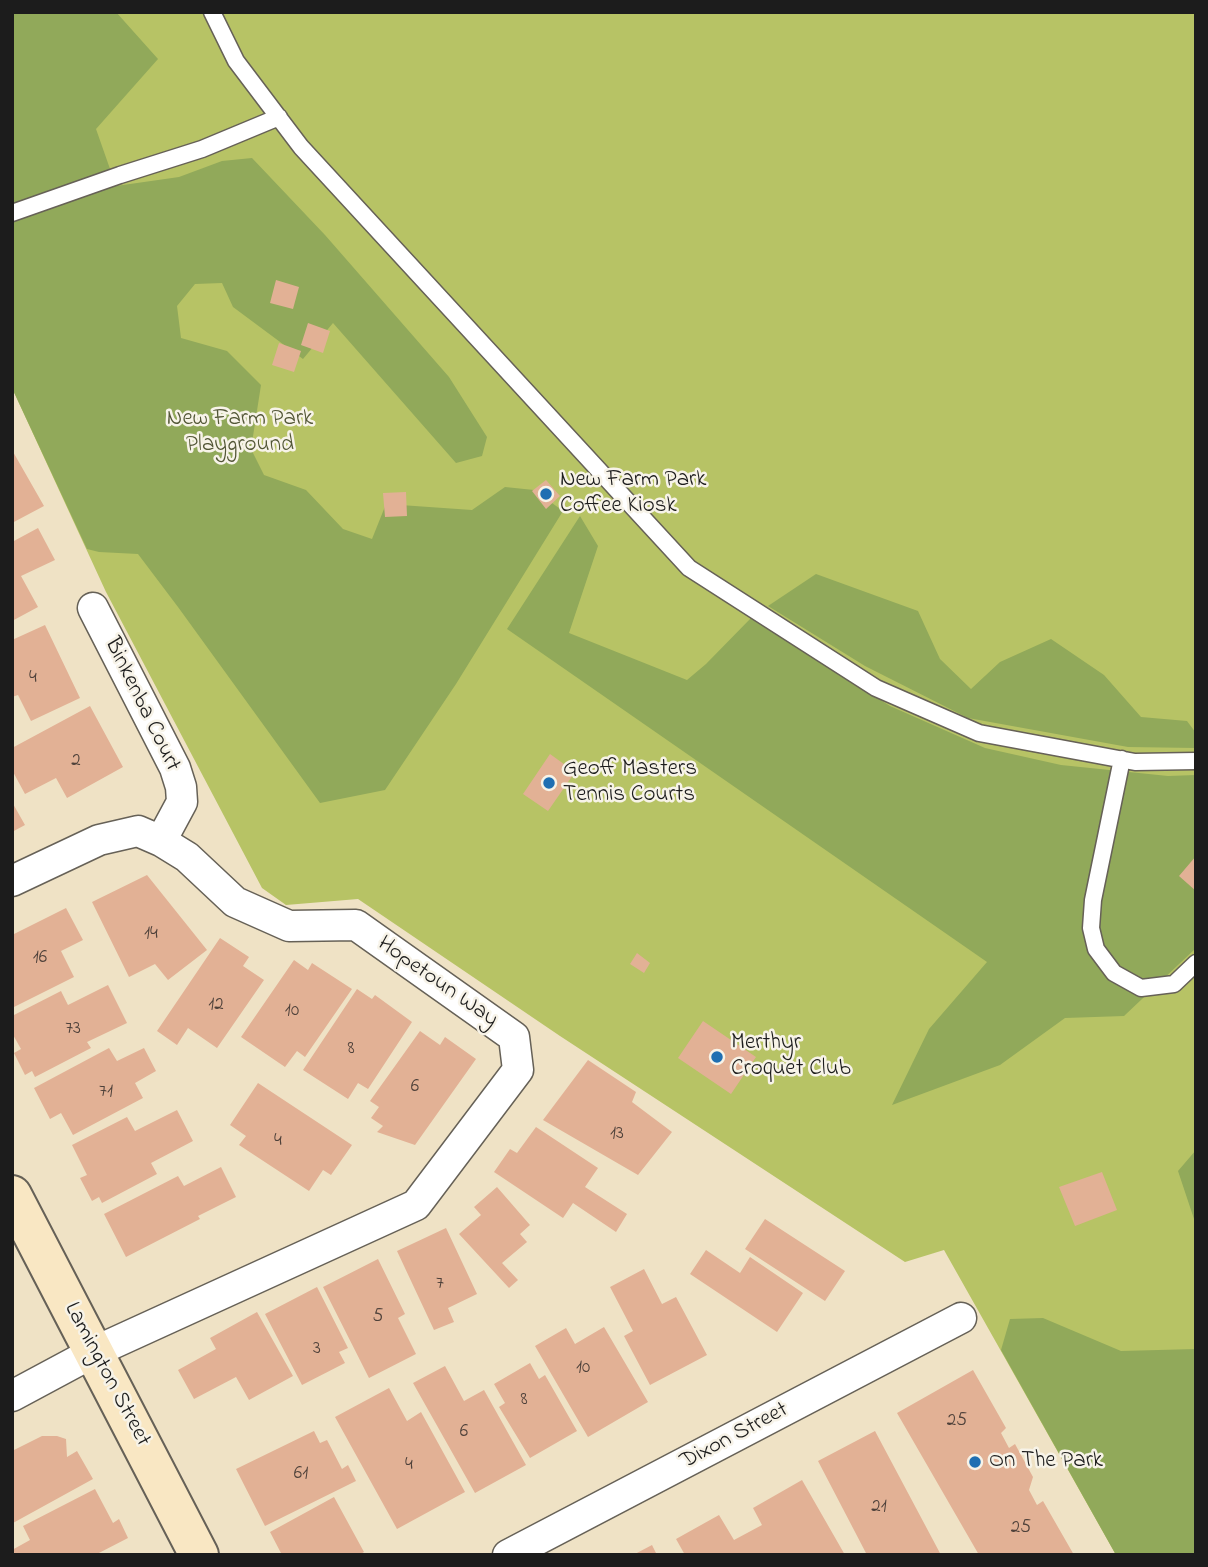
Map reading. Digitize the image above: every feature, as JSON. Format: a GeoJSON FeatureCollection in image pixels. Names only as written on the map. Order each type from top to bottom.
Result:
{"type":"FeatureCollection","features":[{"type":"Feature","properties":{"kind":"street","name":"Binkenba Court"},"geometry":{"type":"LineString","coordinates":[[93,608],[174,768],[181,787],[182,802],[160,841]]}},
{"type":"Feature","properties":{"kind":"street","name":"Hopetoun Way"},"geometry":{"type":"LineString","coordinates":[[12,881],[99,840],[138,831],[187,857],[235,902],[289,926],[356,925],[514,1037],[518,1070],[416,1205],[94,1352],[12,1396]]}},
{"type":"Feature","properties":{"kind":"street","name":"Lamington Street"},"geometry":{"type":"LineString","coordinates":[[12,1195],[199,1555]]}},
{"type":"Feature","properties":{"kind":"street","name":"Dixon Street"},"geometry":{"type":"LineString","coordinates":[[508,1555],[961,1318]]}},
{"type":"Feature","properties":{"kind":"lane"},"geometry":{"type":"LineString","coordinates":[[212,12],[236,61],[301,147],[690,568],[876,688],[979,733],[1135,762],[1196,761]]}},
{"type":"Feature","properties":{"kind":"lane"},"geometry":{"type":"LineString","coordinates":[[12,213],[202,149],[279,117]]}},
{"type":"Feature","properties":{"kind":"lane"},"geometry":{"type":"LineString","coordinates":[[1122,759],[1093,900],[1091,928],[1096,949],[1114,973],[1141,988],[1174,984],[1196,963]]}},
{"type":"Feature","properties":{"kind":"green space","name":"New Farm Park Playground"},"geometry":{"type":"Polygon","coordinates":[[[12,12],[1196,12],[1196,1555],[1116,1555],[944,1250],[905,1262],[560,1036],[358,899],[286,905],[262,888],[106,592],[12,388],[12,12]]]}},
{"type":"Feature","properties":{"kind":"green space","name":"New Farm Park Playground"},"geometry":{"type":"Polygon","coordinates":[[[12,12],[116,12],[158,59],[96,129],[116,186],[179,177],[222,161],[252,158],[325,235],[449,377],[487,437],[482,456],[456,463],[333,323],[303,359],[233,307],[222,283],[195,284],[177,306],[181,338],[227,351],[261,385],[251,449],[264,475],[306,490],[343,529],[372,539],[386,504],[472,510],[505,487],[534,490],[563,511],[456,684],[385,790],[320,803],[138,554],[87,549],[12,388],[12,12]]]}},
{"type":"Feature","properties":{"kind":"green space"},"geometry":{"type":"Polygon","coordinates":[[[580,516],[598,546],[569,633],[687,680],[751,618],[890,706],[985,748],[1061,765],[1168,776],[1196,775],[1196,948],[1124,1016],[1065,1018],[1000,1065],[892,1105],[929,1029],[987,962],[507,629],[580,516]]]}},
{"type":"Feature","properties":{"kind":"green space"},"geometry":{"type":"Polygon","coordinates":[[[816,574],[918,611],[940,659],[971,689],[1000,662],[1051,639],[1104,675],[1141,717],[1187,721],[1196,733],[1196,748],[1128,747],[968,718],[865,666],[768,606],[816,574]]]}},
{"type":"Feature","properties":{"kind":"green space"},"geometry":{"type":"Polygon","coordinates":[[[1196,1150],[1196,1225],[1178,1171],[1196,1150]]]}},
{"type":"Feature","properties":{"kind":"green space"},"geometry":{"type":"Polygon","coordinates":[[[1043,1318],[1121,1351],[1196,1349],[1196,1555],[1116,1555],[1001,1350],[1010,1319],[1043,1318]]]}},
{"type":"Feature","properties":{"kind":"building"},"geometry":{"type":"Polygon","coordinates":[[[276,280],[299,287],[293,309],[270,303],[276,280]]]}},
{"type":"Feature","properties":{"kind":"building"},"geometry":{"type":"Polygon","coordinates":[[[308,323],[330,331],[323,353],[301,345],[308,323]]]}},
{"type":"Feature","properties":{"kind":"building"},"geometry":{"type":"Polygon","coordinates":[[[279,343],[301,351],[294,372],[272,365],[279,343]]]}},
{"type":"Feature","properties":{"kind":"building"},"geometry":{"type":"Polygon","coordinates":[[[12,450],[44,506],[12,523],[12,450]]]}},
{"type":"Feature","properties":{"kind":"building","name":"New Farm Park Coffee Kiosk"},"geometry":{"type":"Polygon","coordinates":[[[546,480],[560,496],[546,509],[532,491],[546,480]]]}},
{"type":"Feature","properties":{"kind":"building"},"geometry":{"type":"Polygon","coordinates":[[[406,492],[407,516],[385,517],[383,493],[406,492]]]}},
{"type":"Feature","properties":{"kind":"building"},"geometry":{"type":"Polygon","coordinates":[[[38,528],[55,560],[21,576],[38,607],[12,621],[12,542],[38,528]]]}},
{"type":"Feature","properties":{"kind":"building"},"geometry":{"type":"Polygon","coordinates":[[[45,625],[80,698],[31,721],[18,695],[12,697],[12,640],[45,625]]]}},
{"type":"Feature","properties":{"kind":"building"},"geometry":{"type":"Polygon","coordinates":[[[90,706],[123,767],[67,798],[56,778],[25,794],[12,770],[12,748],[90,706]]]}},
{"type":"Feature","properties":{"kind":"building","name":"Geoff Masters Tennis Courts"},"geometry":{"type":"Polygon","coordinates":[[[550,754],[575,772],[548,811],[523,794],[550,754]]]}},
{"type":"Feature","properties":{"kind":"building"},"geometry":{"type":"Polygon","coordinates":[[[12,802],[25,825],[12,832],[12,802]]]}},
{"type":"Feature","properties":{"kind":"building"},"geometry":{"type":"Polygon","coordinates":[[[1196,856],[1196,891],[1179,876],[1196,856]]]}},
{"type":"Feature","properties":{"kind":"building"},"geometry":{"type":"Polygon","coordinates":[[[147,875],[207,950],[168,980],[155,964],[129,977],[92,902],[147,875]]]}},
{"type":"Feature","properties":{"kind":"building"},"geometry":{"type":"Polygon","coordinates":[[[66,908],[83,940],[61,951],[74,977],[12,1008],[12,935],[66,908]]]}},
{"type":"Feature","properties":{"kind":"building"},"geometry":{"type":"Polygon","coordinates":[[[220,938],[249,957],[243,966],[264,980],[217,1048],[188,1028],[177,1045],[157,1031],[220,938]]]}},
{"type":"Feature","properties":{"kind":"building"},"geometry":{"type":"Polygon","coordinates":[[[637,953],[650,963],[644,973],[630,964],[637,953]]]}},
{"type":"Feature","properties":{"kind":"building"},"geometry":{"type":"Polygon","coordinates":[[[294,960],[308,970],[312,963],[352,989],[305,1057],[297,1051],[285,1067],[241,1037],[294,960]]]}},
{"type":"Feature","properties":{"kind":"building"},"geometry":{"type":"Polygon","coordinates":[[[108,985],[127,1023],[87,1042],[91,1048],[35,1077],[32,1071],[25,1075],[14,1053],[21,1049],[12,1033],[12,1016],[61,991],[68,1005],[108,985]]]}},
{"type":"Feature","properties":{"kind":"building"},"geometry":{"type":"Polygon","coordinates":[[[357,989],[372,999],[375,995],[412,1022],[368,1089],[358,1083],[348,1099],[303,1070],[357,989]]]}},
{"type":"Feature","properties":{"kind":"building","name":"Merthyr Croquet Club"},"geometry":{"type":"Polygon","coordinates":[[[703,1021],[756,1057],[731,1094],[678,1058],[703,1021]]]}},
{"type":"Feature","properties":{"kind":"building"},"geometry":{"type":"Polygon","coordinates":[[[420,1031],[440,1045],[445,1037],[476,1059],[415,1145],[377,1132],[383,1126],[371,1118],[379,1107],[370,1101],[420,1031]]]}},
{"type":"Feature","properties":{"kind":"building"},"geometry":{"type":"Polygon","coordinates":[[[109,1048],[117,1061],[144,1048],[156,1071],[135,1083],[143,1098],[73,1135],[61,1113],[50,1119],[34,1088],[109,1048]]]}},
{"type":"Feature","properties":{"kind":"building"},"geometry":{"type":"Polygon","coordinates":[[[588,1060],[636,1092],[632,1102],[672,1132],[638,1175],[543,1120],[588,1060]]]}},
{"type":"Feature","properties":{"kind":"building"},"geometry":{"type":"Polygon","coordinates":[[[258,1083],[352,1145],[331,1175],[323,1170],[309,1191],[239,1145],[246,1136],[230,1125],[258,1083]]]}},
{"type":"Feature","properties":{"kind":"building"},"geometry":{"type":"Polygon","coordinates":[[[177,1110],[193,1141],[151,1163],[157,1174],[102,1203],[99,1197],[92,1201],[80,1178],[87,1175],[72,1145],[127,1117],[135,1131],[177,1110]]]}},
{"type":"Feature","properties":{"kind":"building"},"geometry":{"type":"Polygon","coordinates":[[[536,1127],[598,1168],[585,1187],[627,1214],[616,1232],[573,1203],[563,1218],[494,1172],[510,1149],[517,1153],[536,1127]]]}},
{"type":"Feature","properties":{"kind":"building"},"geometry":{"type":"Polygon","coordinates":[[[221,1167],[236,1197],[126,1257],[104,1214],[178,1176],[184,1186],[221,1167]]]}},
{"type":"Feature","properties":{"kind":"building"},"geometry":{"type":"Polygon","coordinates":[[[1102,1172],[1117,1210],[1075,1226],[1059,1187],[1102,1172]]]}},
{"type":"Feature","properties":{"kind":"building"},"geometry":{"type":"Polygon","coordinates":[[[497,1187],[530,1225],[520,1234],[527,1242],[502,1263],[518,1280],[509,1288],[459,1234],[481,1215],[474,1207],[497,1187]]]}},
{"type":"Feature","properties":{"kind":"building"},"geometry":{"type":"Polygon","coordinates":[[[765,1219],[845,1271],[825,1301],[745,1249],[765,1219]]]}},
{"type":"Feature","properties":{"kind":"building"},"geometry":{"type":"Polygon","coordinates":[[[446,1228],[477,1294],[448,1308],[454,1322],[434,1330],[397,1251],[446,1228]]]}},
{"type":"Feature","properties":{"kind":"building"},"geometry":{"type":"Polygon","coordinates":[[[706,1250],[740,1273],[750,1257],[803,1293],[777,1332],[690,1274],[706,1250]]]}},
{"type":"Feature","properties":{"kind":"building"},"geometry":{"type":"Polygon","coordinates":[[[378,1259],[405,1314],[398,1318],[416,1354],[369,1378],[323,1287],[378,1259]]]}},
{"type":"Feature","properties":{"kind":"building"},"geometry":{"type":"Polygon","coordinates":[[[644,1269],[662,1304],[676,1297],[707,1355],[650,1385],[624,1336],[633,1331],[610,1287],[644,1269]]]}},
{"type":"Feature","properties":{"kind":"building"},"geometry":{"type":"Polygon","coordinates":[[[317,1287],[348,1348],[339,1352],[345,1363],[302,1385],[265,1314],[317,1287]]]}},
{"type":"Feature","properties":{"kind":"building"},"geometry":{"type":"Polygon","coordinates":[[[257,1312],[293,1376],[249,1400],[236,1377],[194,1399],[178,1370],[216,1349],[210,1338],[257,1312]]]}},
{"type":"Feature","properties":{"kind":"building"},"geometry":{"type":"Polygon","coordinates":[[[604,1327],[648,1402],[588,1437],[535,1346],[566,1328],[575,1344],[604,1327]]]}},
{"type":"Feature","properties":{"kind":"building"},"geometry":{"type":"Polygon","coordinates":[[[530,1363],[539,1379],[545,1375],[577,1431],[530,1458],[499,1407],[505,1403],[494,1384],[530,1363]]]}},
{"type":"Feature","properties":{"kind":"building"},"geometry":{"type":"Polygon","coordinates":[[[445,1366],[464,1401],[484,1390],[526,1465],[475,1493],[413,1383],[445,1366]]]}},
{"type":"Feature","properties":{"kind":"building","name":"On The Park"},"geometry":{"type":"Polygon","coordinates":[[[973,1370],[1006,1428],[1001,1433],[1009,1448],[1015,1444],[1033,1477],[1029,1490],[1037,1505],[1043,1501],[1074,1555],[979,1555],[897,1413],[973,1370]]]}},
{"type":"Feature","properties":{"kind":"building"},"geometry":{"type":"Polygon","coordinates":[[[389,1388],[407,1421],[421,1412],[465,1492],[397,1529],[335,1417],[389,1388]]]}},
{"type":"Feature","properties":{"kind":"building"},"geometry":{"type":"Polygon","coordinates":[[[314,1431],[320,1443],[327,1440],[342,1469],[348,1465],[356,1481],[265,1526],[236,1469],[314,1431]]]}},
{"type":"Feature","properties":{"kind":"building"},"geometry":{"type":"Polygon","coordinates":[[[875,1431],[941,1555],[867,1555],[818,1461],[875,1431]]]}},
{"type":"Feature","properties":{"kind":"building"},"geometry":{"type":"Polygon","coordinates":[[[42,1436],[66,1439],[67,1457],[77,1451],[93,1479],[13,1523],[12,1451],[42,1436]]]}},
{"type":"Feature","properties":{"kind":"building"},"geometry":{"type":"Polygon","coordinates":[[[802,1480],[845,1555],[685,1555],[676,1539],[719,1515],[734,1540],[762,1525],[753,1508],[802,1480]]]}},
{"type":"Feature","properties":{"kind":"building"},"geometry":{"type":"Polygon","coordinates":[[[95,1489],[113,1523],[119,1519],[128,1538],[95,1555],[12,1555],[12,1550],[30,1540],[23,1526],[95,1489]]]}},
{"type":"Feature","properties":{"kind":"building"},"geometry":{"type":"Polygon","coordinates":[[[334,1497],[364,1552],[359,1555],[282,1555],[270,1532],[334,1497]]]}},
{"type":"Feature","properties":{"kind":"building"},"geometry":{"type":"Polygon","coordinates":[[[652,1545],[657,1555],[633,1555],[652,1545]]]}},
{"type":"Feature","properties":{"kind":"place","name":"New Farm Park Coffee Kiosk"},"geometry":{"type":"Point","coordinates":[546,494]}},
{"type":"Feature","properties":{"kind":"place","name":"Geoff Masters Tennis Courts"},"geometry":{"type":"Point","coordinates":[549,783]}},
{"type":"Feature","properties":{"kind":"place","name":"Merthyr Croquet Club"},"geometry":{"type":"Point","coordinates":[717,1057]}},
{"type":"Feature","properties":{"kind":"place","name":"On The Park"},"geometry":{"type":"Point","coordinates":[975,1462]}}]}
